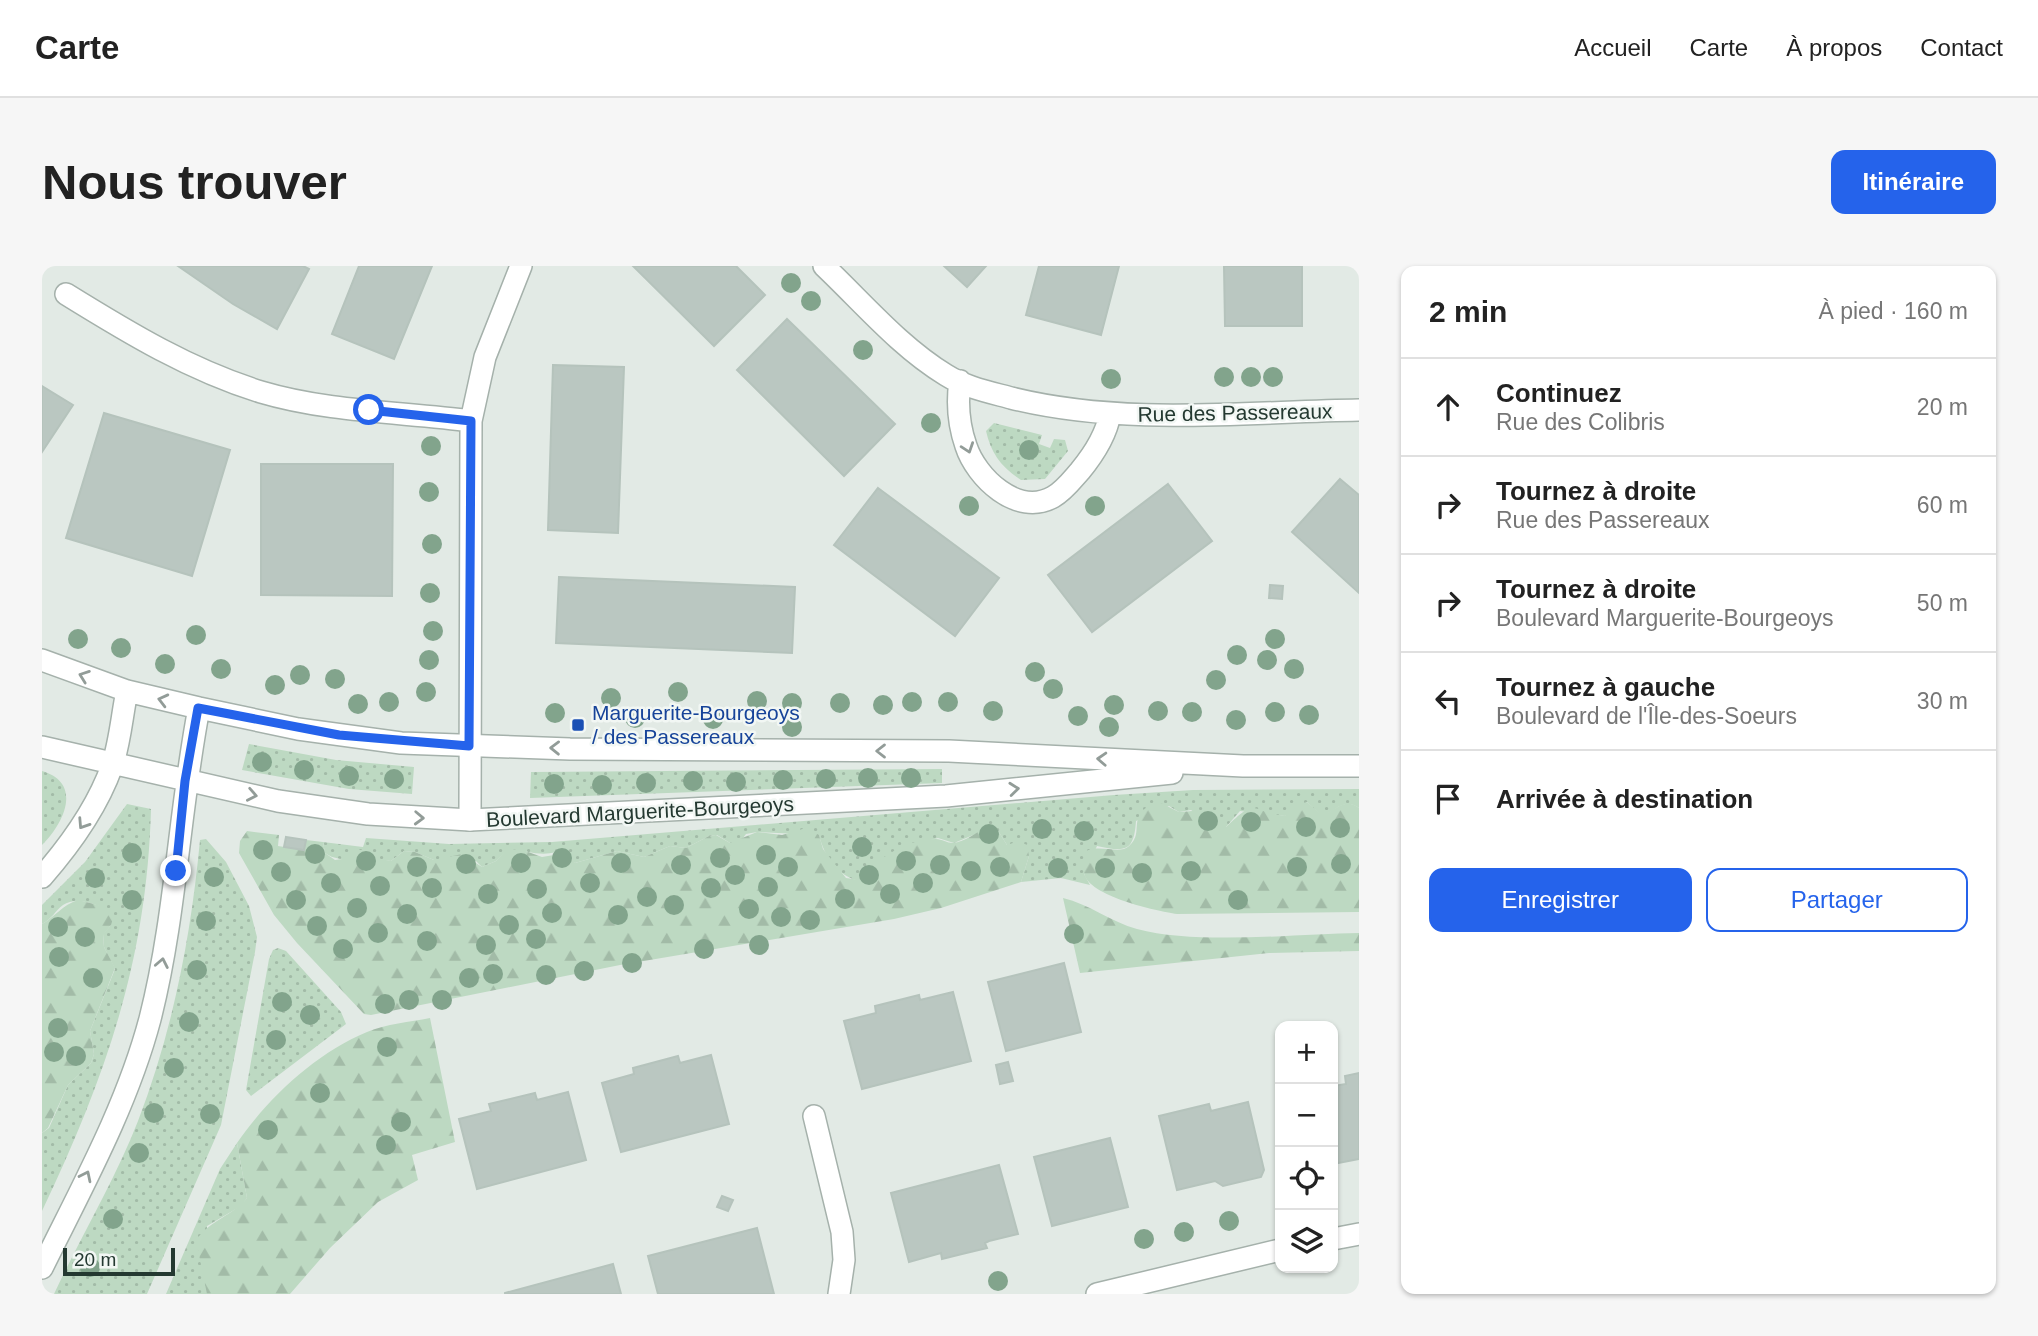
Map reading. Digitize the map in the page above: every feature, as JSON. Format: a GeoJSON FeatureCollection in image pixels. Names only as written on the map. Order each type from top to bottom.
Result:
{"type":"FeatureCollection","features":[{"type":"Feature","properties":{"kind":"street"},"geometry":{"type":"LineString","coordinates":[[470,820],[471,421],[485,357],[521,266]]}},
{"type":"Feature","properties":{"kind":"street","name":"Rue des Passereaux"},"geometry":{"type":"LineString","coordinates":[[824,266],[916,354],[960,381],[1037,404],[1110,414],[1359,410]]}},
{"type":"Feature","properties":{"kind":"street"},"geometry":{"type":"LineString","coordinates":[[66,294],[158,350],[262,392],[332,406],[471,421]]}},
{"type":"Feature","properties":{"kind":"street","name":"Rue des Passereaux"},"geometry":{"type":"LineString","coordinates":[[960,381],[960,419],[971,459],[997,490],[1026,502],[1052,498],[1065,488],[1098,447],[1110,414]]}},
{"type":"Feature","properties":{"kind":"street","name":"Boulevard Marguerite-Bourgeoys"},"geometry":{"type":"LineString","coordinates":[[42,660],[127,691],[198,708],[349,737],[469,746],[949,751],[1243,766],[1359,766]]}},
{"type":"Feature","properties":{"kind":"street"},"geometry":{"type":"LineString","coordinates":[[42,877],[86,821],[113,765],[127,691]]}},
{"type":"Feature","properties":{"kind":"street"},"geometry":{"type":"LineString","coordinates":[[42,1268],[117,1111],[142,1045],[170,920],[185,781],[198,708]]}},
{"type":"Feature","properties":{"kind":"street","name":"Boulevard Marguerite-Bourgeoys"},"geometry":{"type":"LineString","coordinates":[[42,747],[185,781],[348,812],[470,820],[946,796],[1243,766]]}},
{"type":"Feature","properties":{"kind":"street"},"geometry":{"type":"LineString","coordinates":[[814,1116],[842,1232],[844,1260],[839,1294]]}},
{"type":"Feature","properties":{"kind":"street"},"geometry":{"type":"LineString","coordinates":[[1338,1238],[1359,1234]]}},
{"type":"Feature","properties":{"kind":"street"},"geometry":{"type":"LineString","coordinates":[[1097,1294],[1275,1251]]}},
{"type":"Feature","properties":{"kind":"green space"},"geometry":{"type":"Polygon","coordinates":[[[994,423],[1042,435],[1039,444],[1050,448],[1054,439],[1065,440],[1068,451],[1045,479],[1021,480],[1002,465],[991,446],[986,431],[994,423]]]}},
{"type":"Feature","properties":{"kind":"green space"},"geometry":{"type":"Polygon","coordinates":[[[249,744],[336,760],[414,767],[412,794],[349,789],[242,770],[249,744]]]}},
{"type":"Feature","properties":{"kind":"green space"},"geometry":{"type":"Polygon","coordinates":[[[942,769],[942,783],[530,798],[531,772],[942,769]]]}},
{"type":"Feature","properties":{"kind":"green space"},"geometry":{"type":"Polygon","coordinates":[[[42,771],[55,777],[63,785],[66,805],[57,827],[42,845],[42,771]]]}},
{"type":"Feature","properties":{"kind":"green space"},"geometry":{"type":"Polygon","coordinates":[[[1359,789],[1359,808],[1345,804],[1322,816],[1307,802],[1285,816],[1240,811],[1226,827],[1215,827],[1191,810],[1179,812],[1169,806],[1136,821],[1133,839],[1126,847],[1115,849],[1097,846],[1084,874],[1090,885],[1061,878],[1021,882],[1029,856],[1007,845],[995,826],[954,843],[938,838],[907,846],[866,872],[860,881],[845,875],[833,864],[819,835],[757,832],[746,834],[740,842],[730,843],[717,835],[709,836],[686,848],[670,846],[644,857],[617,851],[575,863],[556,852],[543,854],[507,850],[496,861],[482,867],[476,861],[434,860],[415,852],[404,851],[391,861],[339,859],[325,853],[323,842],[363,847],[366,838],[449,844],[552,842],[1114,795],[1193,790],[1359,789]]]}},
{"type":"Feature","properties":{"kind":"green space"},"geometry":{"type":"Polygon","coordinates":[[[1157,801],[1179,812],[1206,810],[1215,827],[1226,827],[1244,812],[1254,808],[1285,816],[1290,808],[1307,802],[1322,815],[1345,804],[1354,805],[1359,808],[1359,912],[1177,914],[1124,901],[1097,889],[1084,873],[1086,851],[1125,849],[1134,840],[1141,813],[1157,801]]]}},
{"type":"Feature","properties":{"kind":"green space"},"geometry":{"type":"Polygon","coordinates":[[[127,804],[151,809],[148,864],[132,967],[104,1064],[42,1211],[42,1133],[49,1128],[68,1085],[91,1063],[94,1054],[90,1031],[115,969],[104,947],[103,934],[111,925],[106,908],[84,902],[68,902],[42,924],[42,905],[85,862],[127,804]]]}},
{"type":"Feature","properties":{"kind":"green space"},"geometry":{"type":"Polygon","coordinates":[[[987,825],[995,826],[1007,845],[1019,841],[1027,845],[1029,856],[1021,882],[941,908],[894,919],[620,965],[371,1015],[364,1014],[274,915],[239,853],[240,841],[247,831],[279,835],[278,846],[304,850],[306,840],[323,842],[325,853],[335,860],[349,858],[353,850],[368,850],[376,858],[391,861],[404,851],[415,852],[434,860],[462,854],[482,867],[496,861],[506,850],[520,849],[542,857],[566,853],[575,863],[617,851],[644,857],[670,846],[686,848],[709,836],[716,835],[730,843],[757,832],[782,835],[806,828],[819,835],[823,849],[846,878],[860,880],[884,857],[904,846],[936,839],[957,842],[987,825]]]}},
{"type":"Feature","properties":{"kind":"green space"},"geometry":{"type":"Polygon","coordinates":[[[206,839],[226,862],[249,906],[257,937],[221,1125],[147,1294],[54,1294],[119,1165],[150,1087],[179,982],[200,840],[206,839]]]}},
{"type":"Feature","properties":{"kind":"green space"},"geometry":{"type":"Polygon","coordinates":[[[1063,898],[1082,904],[1127,926],[1161,934],[1217,938],[1359,933],[1359,951],[1269,953],[1080,973],[1063,898]]]}},
{"type":"Feature","properties":{"kind":"green space"},"geometry":{"type":"Polygon","coordinates":[[[78,900],[106,907],[114,915],[111,925],[103,935],[104,947],[115,968],[90,1031],[94,1054],[91,1063],[68,1085],[48,1128],[42,1133],[42,924],[78,900]]]}},
{"type":"Feature","properties":{"kind":"green space"},"geometry":{"type":"Polygon","coordinates":[[[278,948],[286,951],[341,1012],[346,1024],[251,1096],[246,1090],[269,959],[273,950],[278,948]]]}},
{"type":"Feature","properties":{"kind":"green space"},"geometry":{"type":"Polygon","coordinates":[[[430,1018],[455,1142],[412,1155],[418,1180],[378,1202],[330,1248],[290,1294],[207,1294],[196,1240],[247,1198],[237,1143],[249,1126],[295,1078],[348,1041],[374,1029],[430,1018]]]}},
{"type":"Feature","properties":{"kind":"green space"},"geometry":{"type":"Polygon","coordinates":[[[237,1143],[247,1198],[241,1206],[207,1226],[207,1294],[166,1294],[220,1169],[237,1143]]]}},
{"type":"Feature","properties":{"kind":"building"},"geometry":{"type":"Polygon","coordinates":[[[178,266],[303,266],[309,269],[277,329],[233,304],[178,266]]]}},
{"type":"Feature","properties":{"kind":"building"},"geometry":{"type":"Polygon","coordinates":[[[359,266],[432,266],[394,359],[332,334],[359,266]]]}},
{"type":"Feature","properties":{"kind":"building"},"geometry":{"type":"Polygon","coordinates":[[[633,266],[736,266],[765,295],[714,346],[633,266]]]}},
{"type":"Feature","properties":{"kind":"building"},"geometry":{"type":"Polygon","coordinates":[[[944,266],[986,266],[967,287],[944,266]]]}},
{"type":"Feature","properties":{"kind":"building"},"geometry":{"type":"Polygon","coordinates":[[[1039,266],[1119,266],[1101,335],[1026,315],[1039,266]]]}},
{"type":"Feature","properties":{"kind":"building"},"geometry":{"type":"Polygon","coordinates":[[[1224,266],[1302,266],[1302,326],[1225,326],[1224,266]]]}},
{"type":"Feature","properties":{"kind":"building"},"geometry":{"type":"Polygon","coordinates":[[[787,319],[895,424],[844,476],[737,370],[787,319]]]}},
{"type":"Feature","properties":{"kind":"building"},"geometry":{"type":"Polygon","coordinates":[[[553,365],[624,367],[618,533],[548,530],[553,365]]]}},
{"type":"Feature","properties":{"kind":"building"},"geometry":{"type":"Polygon","coordinates":[[[42,386],[73,405],[42,452],[42,386]]]}},
{"type":"Feature","properties":{"kind":"building"},"geometry":{"type":"Polygon","coordinates":[[[104,413],[230,450],[192,576],[66,538],[104,413]]]}},
{"type":"Feature","properties":{"kind":"building"},"geometry":{"type":"Polygon","coordinates":[[[261,464],[393,464],[392,596],[261,595],[261,464]]]}},
{"type":"Feature","properties":{"kind":"building"},"geometry":{"type":"Polygon","coordinates":[[[1340,479],[1359,495],[1359,593],[1292,532],[1340,479]]]}},
{"type":"Feature","properties":{"kind":"building"},"geometry":{"type":"Polygon","coordinates":[[[1168,484],[1212,541],[1092,632],[1048,575],[1168,484]]]}},
{"type":"Feature","properties":{"kind":"building"},"geometry":{"type":"Polygon","coordinates":[[[878,488],[999,578],[955,636],[834,545],[878,488]]]}},
{"type":"Feature","properties":{"kind":"building"},"geometry":{"type":"Polygon","coordinates":[[[559,577],[795,587],[792,653],[556,643],[559,577]]]}},
{"type":"Feature","properties":{"kind":"building"},"geometry":{"type":"Polygon","coordinates":[[[1270,585],[1283,586],[1282,599],[1269,598],[1270,585]]]}},
{"type":"Feature","properties":{"kind":"building"},"geometry":{"type":"Polygon","coordinates":[[[286,837],[306,840],[304,850],[284,847],[286,837]]]}},
{"type":"Feature","properties":{"kind":"building"},"geometry":{"type":"Polygon","coordinates":[[[1064,963],[1081,1032],[1006,1051],[988,982],[1064,963]]]}},
{"type":"Feature","properties":{"kind":"building"},"geometry":{"type":"Polygon","coordinates":[[[953,992],[971,1061],[862,1089],[844,1021],[876,1013],[875,1006],[919,995],[920,1000],[953,992]]]}},
{"type":"Feature","properties":{"kind":"building"},"geometry":{"type":"Polygon","coordinates":[[[711,1055],[729,1124],[621,1152],[602,1083],[634,1074],[633,1068],[678,1056],[680,1063],[711,1055]]]}},
{"type":"Feature","properties":{"kind":"building"},"geometry":{"type":"Polygon","coordinates":[[[1008,1062],[1013,1081],[1000,1084],[996,1065],[1008,1062]]]}},
{"type":"Feature","properties":{"kind":"building"},"geometry":{"type":"Polygon","coordinates":[[[1359,1073],[1359,1159],[1338,1163],[1338,1085],[1346,1084],[1345,1076],[1359,1073]]]}},
{"type":"Feature","properties":{"kind":"building"},"geometry":{"type":"Polygon","coordinates":[[[568,1092],[586,1160],[477,1189],[459,1119],[491,1111],[489,1104],[535,1093],[537,1100],[568,1092]]]}},
{"type":"Feature","properties":{"kind":"building"},"geometry":{"type":"Polygon","coordinates":[[[1248,1102],[1264,1170],[1261,1177],[1223,1186],[1215,1181],[1177,1190],[1159,1116],[1209,1104],[1211,1111],[1248,1102]]]}},
{"type":"Feature","properties":{"kind":"building"},"geometry":{"type":"Polygon","coordinates":[[[1110,1138],[1128,1207],[1052,1226],[1034,1157],[1110,1138]]]}},
{"type":"Feature","properties":{"kind":"building"},"geometry":{"type":"Polygon","coordinates":[[[999,1165],[1018,1234],[989,1241],[985,1243],[987,1248],[942,1259],[941,1253],[909,1262],[891,1193],[999,1165]]]}},
{"type":"Feature","properties":{"kind":"building"},"geometry":{"type":"Polygon","coordinates":[[[722,1196],[733,1200],[728,1211],[717,1207],[722,1196]]]}},
{"type":"Feature","properties":{"kind":"building"},"geometry":{"type":"Polygon","coordinates":[[[757,1228],[774,1294],[658,1294],[648,1256],[757,1228]]]}},
{"type":"Feature","properties":{"kind":"building"},"geometry":{"type":"Polygon","coordinates":[[[613,1264],[621,1294],[505,1294],[505,1293],[613,1264]]]}},
{"type":"Feature","properties":{"kind":"place","name":"Marguerite-Bourgeoys / des Passereaux"},"geometry":{"type":"Point","coordinates":[578,725]}},
{"type":"Feature","properties":{"kind":"route"},"geometry":{"type":"LineString","coordinates":[[176,871],[185,781],[198,708],[298,729],[371,740],[469,746],[471,421],[369,410]]}}]}
